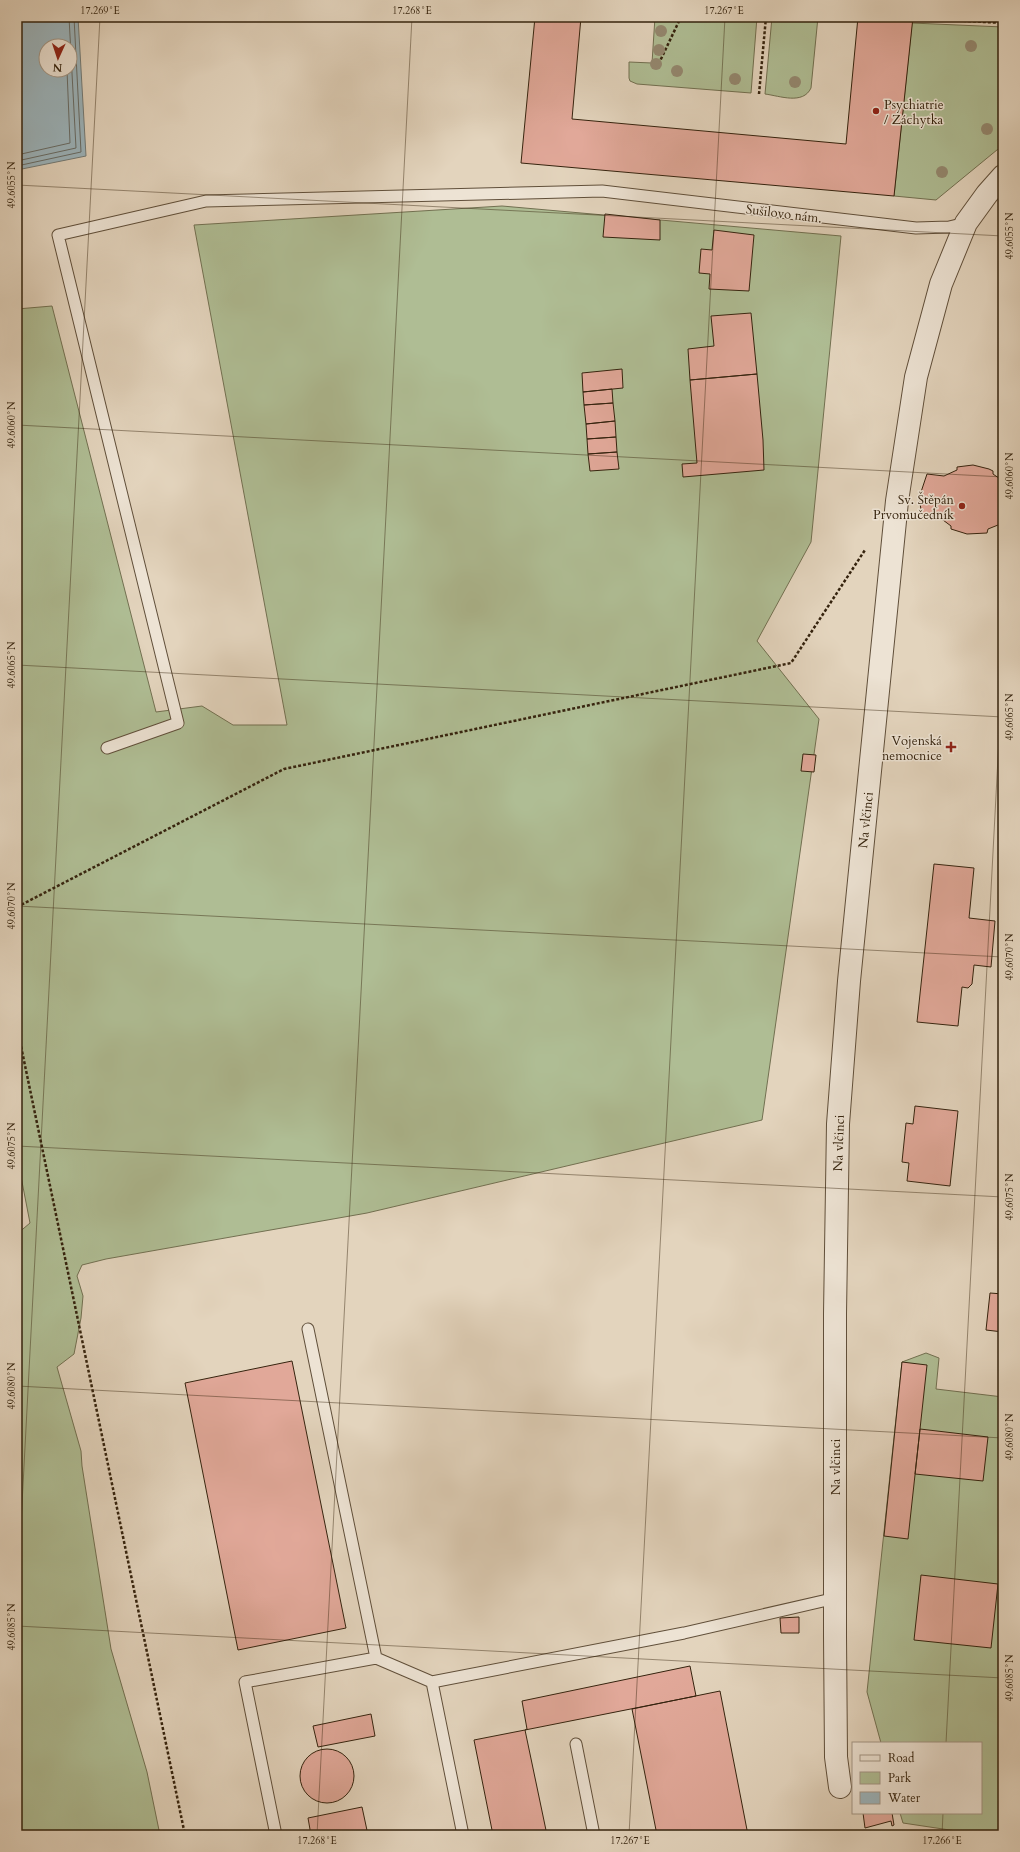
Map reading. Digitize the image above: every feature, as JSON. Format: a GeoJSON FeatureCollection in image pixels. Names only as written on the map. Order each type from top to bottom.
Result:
{"type":"FeatureCollection","features":[{"type":"Feature","properties":{"kind":"street"},"geometry":{"type":"LineString","coordinates":[[966,223],[987,194],[1003,176]]}},
{"type":"Feature","properties":{"kind":"street","name":"Na vlčinci"},"geometry":{"type":"LineString","coordinates":[[840,1787],[836,1757],[835,1314],[838,1124],[849,981],[897,501],[916,377],[941,284],[966,223]]}},
{"type":"Feature","properties":{"kind":"lane","name":"Sušilovo nám."},"geometry":{"type":"LineString","coordinates":[[107,748],[178,723],[58,235],[206,201],[602,191],[916,228],[949,227],[966,223]]}},
{"type":"Feature","properties":{"kind":"lane"},"geometry":{"type":"LineString","coordinates":[[308,1329],[376,1658]]}},
{"type":"Feature","properties":{"kind":"lane"},"geometry":{"type":"LineString","coordinates":[[276,1835],[245,1682],[376,1658],[432,1682],[684,1633],[836,1598]]}},
{"type":"Feature","properties":{"kind":"lane"},"geometry":{"type":"LineString","coordinates":[[432,1682],[463,1835]]}},
{"type":"Feature","properties":{"kind":"lane"},"geometry":{"type":"LineString","coordinates":[[576,1744],[594,1835]]}},
{"type":"Feature","properties":{"kind":"path"},"geometry":{"type":"LineString","coordinates":[[652,63],[660,61],[681,17]]}},
{"type":"Feature","properties":{"kind":"path"},"geometry":{"type":"LineString","coordinates":[[759,94],[766,17]]}},
{"type":"Feature","properties":{"kind":"path"},"geometry":{"type":"LineString","coordinates":[[913,18],[1003,23]]}},
{"type":"Feature","properties":{"kind":"path"},"geometry":{"type":"LineString","coordinates":[[17,906],[284,769],[791,663],[867,546]]}},
{"type":"Feature","properties":{"kind":"path"},"geometry":{"type":"LineString","coordinates":[[17,1027],[185,1835]]}},
{"type":"Feature","properties":{"kind":"green space"},"geometry":{"type":"Polygon","coordinates":[[[655,17],[757,17],[751,93],[637,84],[630,81],[629,62],[652,63],[655,17]]]}},
{"type":"Feature","properties":{"kind":"green space"},"geometry":{"type":"Polygon","coordinates":[[[772,17],[818,17],[811,88],[803,96],[791,98],[765,94],[772,17]]]}},
{"type":"Feature","properties":{"kind":"green space"},"geometry":{"type":"Polygon","coordinates":[[[912,23],[1003,27],[1003,145],[936,200],[894,196],[912,23]]]}},
{"type":"Feature","properties":{"kind":"green space"},"geometry":{"type":"Polygon","coordinates":[[[502,206],[841,236],[811,542],[757,641],[819,719],[762,1120],[367,1213],[106,1259],[82,1265],[77,1276],[83,1296],[81,1318],[74,1354],[57,1367],[81,1451],[82,1466],[111,1649],[147,1772],[160,1835],[17,1835],[17,1234],[30,1223],[17,1156],[17,309],[52,306],[156,712],[202,706],[233,725],[287,725],[194,225],[502,206]]]}},
{"type":"Feature","properties":{"kind":"green space"},"geometry":{"type":"Polygon","coordinates":[[[926,1353],[939,1358],[936,1389],[1003,1397],[1003,1835],[983,1835],[903,1823],[900,1814],[982,1814],[982,1742],[881,1742],[867,1692],[902,1362],[926,1353]]]}},
{"type":"Feature","properties":{"kind":"water"},"geometry":{"type":"Polygon","coordinates":[[[17,17],[78,17],[86,156],[17,170],[17,17]]]}},
{"type":"Feature","properties":{"kind":"building","name":"Psychiatrie / Záchytka"},"geometry":{"type":"Polygon","coordinates":[[[535,17],[581,17],[572,119],[846,144],[858,17],[913,17],[894,196],[521,163],[535,17]]]}},
{"type":"Feature","properties":{"kind":"building"},"geometry":{"type":"Polygon","coordinates":[[[605,214],[660,220],[660,240],[603,237],[605,214]]]}},
{"type":"Feature","properties":{"kind":"building"},"geometry":{"type":"Polygon","coordinates":[[[714,230],[754,235],[749,291],[709,289],[710,274],[699,273],[701,249],[712,250],[714,230]]]}},
{"type":"Feature","properties":{"kind":"building"},"geometry":{"type":"Polygon","coordinates":[[[751,313],[757,374],[690,380],[688,349],[714,346],[711,316],[751,313]]]}},
{"type":"Feature","properties":{"kind":"building"},"geometry":{"type":"Polygon","coordinates":[[[622,369],[623,388],[583,392],[582,373],[622,369]]]}},
{"type":"Feature","properties":{"kind":"building"},"geometry":{"type":"Polygon","coordinates":[[[757,374],[764,470],[683,477],[682,464],[697,463],[690,380],[757,374]]]}},
{"type":"Feature","properties":{"kind":"building"},"geometry":{"type":"Polygon","coordinates":[[[612,389],[613,403],[584,405],[583,392],[612,389]]]}},
{"type":"Feature","properties":{"kind":"building"},"geometry":{"type":"Polygon","coordinates":[[[613,403],[615,421],[586,424],[584,405],[613,403]]]}},
{"type":"Feature","properties":{"kind":"building"},"geometry":{"type":"Polygon","coordinates":[[[615,421],[616,437],[587,439],[586,424],[615,421]]]}},
{"type":"Feature","properties":{"kind":"building"},"geometry":{"type":"Polygon","coordinates":[[[616,437],[617,452],[588,454],[587,439],[616,437]]]}},
{"type":"Feature","properties":{"kind":"building"},"geometry":{"type":"Polygon","coordinates":[[[617,452],[619,469],[590,471],[588,454],[617,452]]]}},
{"type":"Feature","properties":{"kind":"building","name":"Sv. Štěpán Prvomučedník"},"geometry":{"type":"Polygon","coordinates":[[[973,465],[993,471],[993,474],[1003,481],[1003,523],[988,529],[987,533],[967,534],[951,529],[951,526],[939,517],[922,515],[919,498],[927,474],[944,476],[957,470],[957,467],[973,465]]]}},
{"type":"Feature","properties":{"kind":"building"},"geometry":{"type":"Polygon","coordinates":[[[803,754],[816,755],[814,772],[801,771],[803,754]]]}},
{"type":"Feature","properties":{"kind":"building"},"geometry":{"type":"Polygon","coordinates":[[[934,864],[974,868],[969,918],[995,921],[991,967],[974,965],[972,984],[968,988],[962,987],[958,1026],[917,1022],[934,864]]]}},
{"type":"Feature","properties":{"kind":"building"},"geometry":{"type":"Polygon","coordinates":[[[915,1106],[958,1111],[950,1186],[907,1181],[909,1163],[902,1162],[906,1123],[913,1124],[915,1106]]]}},
{"type":"Feature","properties":{"kind":"building"},"geometry":{"type":"Polygon","coordinates":[[[990,1293],[1003,1294],[1003,1332],[986,1330],[990,1293]]]}},
{"type":"Feature","properties":{"kind":"building"},"geometry":{"type":"Polygon","coordinates":[[[292,1361],[346,1628],[238,1650],[185,1383],[292,1361]]]}},
{"type":"Feature","properties":{"kind":"building"},"geometry":{"type":"Polygon","coordinates":[[[902,1362],[927,1365],[908,1539],[884,1536],[902,1362]]]}},
{"type":"Feature","properties":{"kind":"building"},"geometry":{"type":"Polygon","coordinates":[[[920,1429],[988,1437],[983,1481],[915,1474],[920,1429]]]}},
{"type":"Feature","properties":{"kind":"building"},"geometry":{"type":"Polygon","coordinates":[[[921,1575],[998,1584],[991,1648],[914,1640],[921,1575]]]}},
{"type":"Feature","properties":{"kind":"building"},"geometry":{"type":"Polygon","coordinates":[[[799,1617],[799,1633],[781,1633],[780,1618],[799,1617]]]}},
{"type":"Feature","properties":{"kind":"building"},"geometry":{"type":"Polygon","coordinates":[[[690,1666],[696,1696],[525,1730],[527,1729],[522,1701],[690,1666]]]}},
{"type":"Feature","properties":{"kind":"building"},"geometry":{"type":"Polygon","coordinates":[[[720,1691],[748,1835],[657,1835],[632,1709],[720,1691]]]}},
{"type":"Feature","properties":{"kind":"building"},"geometry":{"type":"Polygon","coordinates":[[[371,1714],[375,1736],[318,1747],[313,1726],[371,1714]]]}},
{"type":"Feature","properties":{"kind":"building"},"geometry":{"type":"Polygon","coordinates":[[[525,1730],[547,1835],[493,1835],[474,1740],[525,1730]]]}},
{"type":"Feature","properties":{"kind":"building"},"geometry":{"type":"Polygon","coordinates":[[[327,1749],[337,1751],[346,1757],[352,1766],[354,1776],[352,1786],[346,1795],[337,1801],[327,1803],[317,1801],[308,1795],[302,1786],[300,1776],[302,1766],[308,1757],[317,1751],[327,1749]]]}},
{"type":"Feature","properties":{"kind":"building"},"geometry":{"type":"Polygon","coordinates":[[[362,1807],[368,1835],[311,1835],[308,1818],[362,1807]]]}},
{"type":"Feature","properties":{"kind":"building"},"geometry":{"type":"Polygon","coordinates":[[[863,1814],[892,1814],[894,1825],[892,1826],[891,1821],[865,1828],[863,1814]]]}},
{"type":"Feature","properties":{"kind":"place","name":"Psychiatrie / Záchytka"},"geometry":{"type":"Point","coordinates":[876,111]}},
{"type":"Feature","properties":{"kind":"place","name":"Sv. Štěpán Prvomučedník"},"geometry":{"type":"Point","coordinates":[962,506]}},
{"type":"Feature","properties":{"kind":"place","name":"Vojenská nemocnice"},"geometry":{"type":"Point","coordinates":[951,747]}}]}
